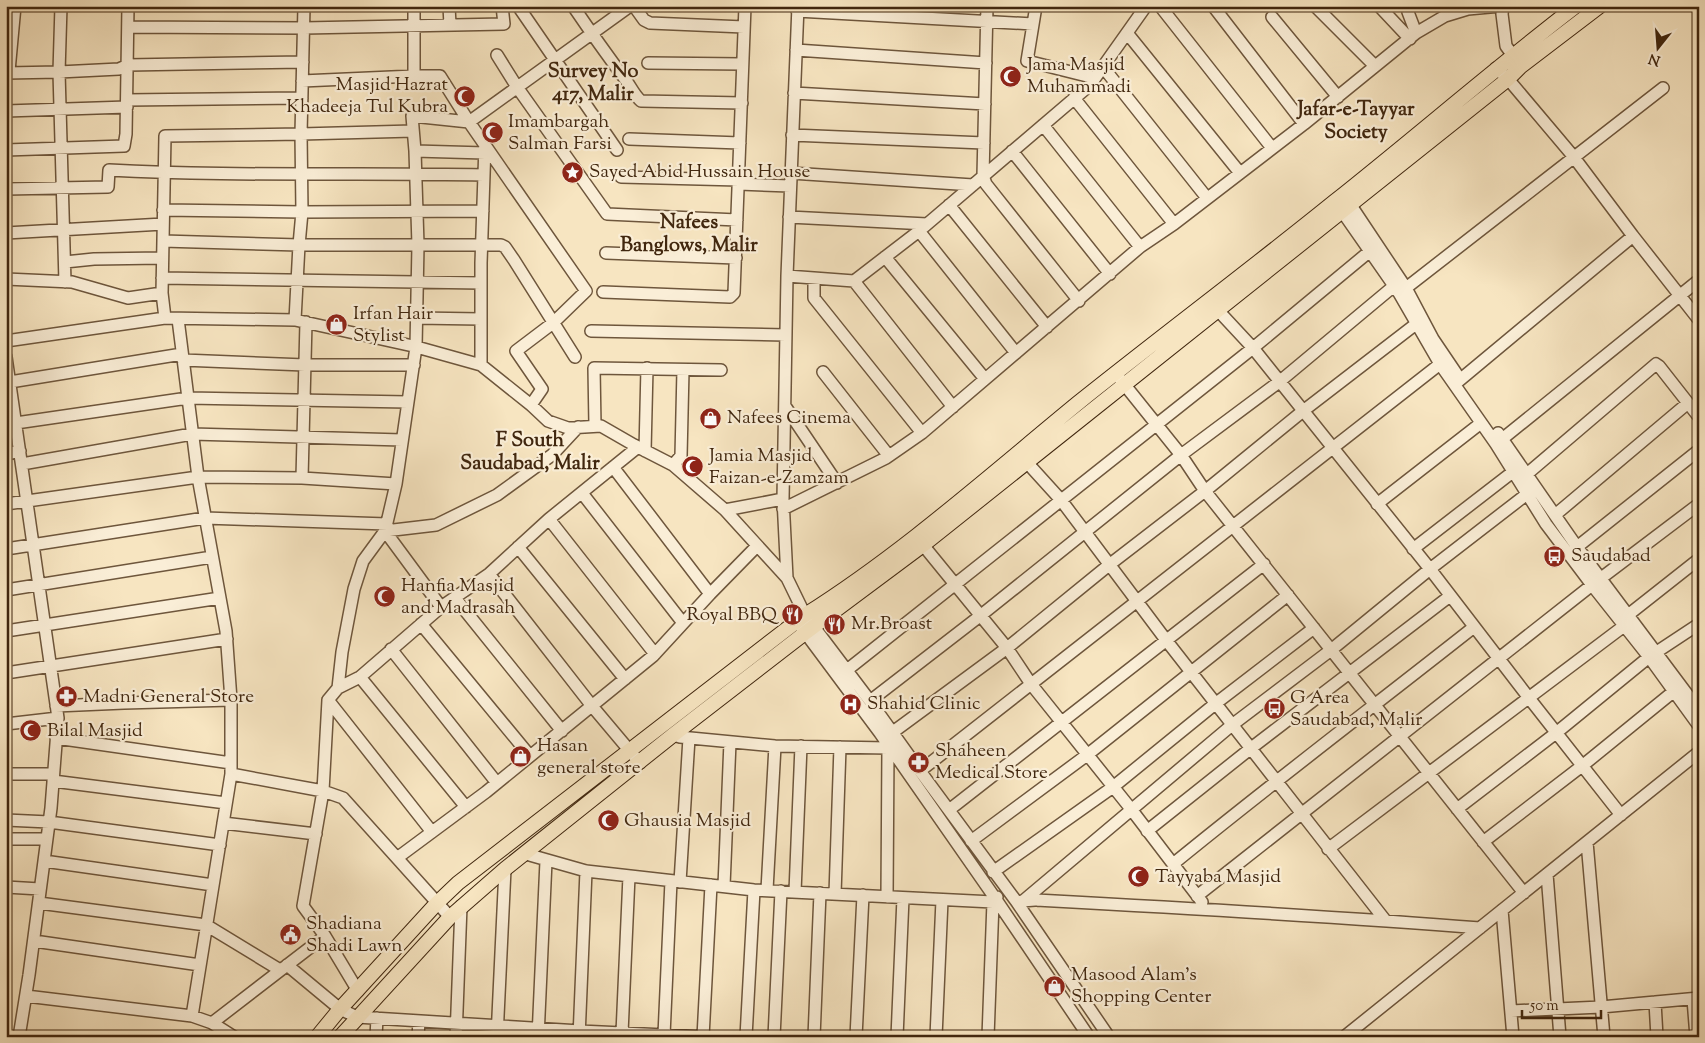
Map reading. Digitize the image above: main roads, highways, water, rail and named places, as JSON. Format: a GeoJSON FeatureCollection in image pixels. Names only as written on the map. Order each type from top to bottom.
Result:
{"type":"FeatureCollection","features":[{"type":"Feature","properties":{"kind":"main road"},"geometry":{"type":"LineString","coordinates":[[318,1037],[340,1009],[437,902],[458,883],[801,618],[847,588],[1022,457],[1343,203],[1508,79],[1516,61],[1576,6]]}},
{"type":"Feature","properties":{"kind":"main road"},"geometry":{"type":"LineString","coordinates":[[1343,203],[1496,68],[1516,61],[1600,6]]}},
{"type":"Feature","properties":{"kind":"main road"},"geometry":{"type":"LineString","coordinates":[[340,1037],[461,906],[673,735],[923,545],[1022,457]]}},
{"type":"Feature","properties":{"kind":"place","name":"Jama Masjid Muhammadi"},"geometry":{"type":"Point","coordinates":[1011,76]}},
{"type":"Feature","properties":{"kind":"place","name":"Masjid Hazrat Khadeeja Tul Kubra"},"geometry":{"type":"Point","coordinates":[464,96]}},
{"type":"Feature","properties":{"kind":"place","name":"Imambargah Salman Farsi"},"geometry":{"type":"Point","coordinates":[492,133]}},
{"type":"Feature","properties":{"kind":"place","name":"Sayed Abid Hussain House"},"geometry":{"type":"Point","coordinates":[573,172]}},
{"type":"Feature","properties":{"kind":"place","name":"Irfan Hair Stylist"},"geometry":{"type":"Point","coordinates":[337,325]}},
{"type":"Feature","properties":{"kind":"place","name":"Nafees Cinema"},"geometry":{"type":"Point","coordinates":[711,418]}},
{"type":"Feature","properties":{"kind":"place","name":"Jamia Masjid Faizan-e-Zamzam"},"geometry":{"type":"Point","coordinates":[693,467]}},
{"type":"Feature","properties":{"kind":"place","name":"Saudabad"},"geometry":{"type":"Point","coordinates":[1555,556]}},
{"type":"Feature","properties":{"kind":"place","name":"Hanfia Masjid and Madrasah"},"geometry":{"type":"Point","coordinates":[385,597]}},
{"type":"Feature","properties":{"kind":"place","name":"Royal BBQ"},"geometry":{"type":"Point","coordinates":[793,615]}},
{"type":"Feature","properties":{"kind":"place","name":"Mr.Broast"},"geometry":{"type":"Point","coordinates":[835,624]}},
{"type":"Feature","properties":{"kind":"place","name":"Madni General Store"},"geometry":{"type":"Point","coordinates":[67,697]}},
{"type":"Feature","properties":{"kind":"place","name":"Shahid Clinic"},"geometry":{"type":"Point","coordinates":[851,704]}},
{"type":"Feature","properties":{"kind":"place","name":"G Area Saudabad, Malir"},"geometry":{"type":"Point","coordinates":[1274,709]}},
{"type":"Feature","properties":{"kind":"place","name":"Bilal Masjid"},"geometry":{"type":"Point","coordinates":[31,731]}},
{"type":"Feature","properties":{"kind":"place","name":"Hasan general store"},"geometry":{"type":"Point","coordinates":[521,757]}},
{"type":"Feature","properties":{"kind":"place","name":"Shaheen Medical Store"},"geometry":{"type":"Point","coordinates":[919,762]}},
{"type":"Feature","properties":{"kind":"place","name":"Ghausia Masjid"},"geometry":{"type":"Point","coordinates":[608,821]}},
{"type":"Feature","properties":{"kind":"place","name":"Tayyaba Masjid"},"geometry":{"type":"Point","coordinates":[1139,877]}},
{"type":"Feature","properties":{"kind":"place","name":"Shadiana Shadi Lawn"},"geometry":{"type":"Point","coordinates":[290,935]}},
{"type":"Feature","properties":{"kind":"place","name":"Masood Alam's Shopping Center"},"geometry":{"type":"Point","coordinates":[1055,986]}},
{"type":"Feature","properties":{"kind":"district","name":"Survey No 417, Malir"},"geometry":{"type":"Point","coordinates":[593,84]}},
{"type":"Feature","properties":{"kind":"district","name":"Jafar-e-Tayyar Society"},"geometry":{"type":"Point","coordinates":[1356,122]}},
{"type":"Feature","properties":{"kind":"district","name":"Nafees Banglows, Malir"},"geometry":{"type":"Point","coordinates":[689,234]}},
{"type":"Feature","properties":{"kind":"district","name":"F South Saudabad, Malir"},"geometry":{"type":"Point","coordinates":[530,452]}}]}
